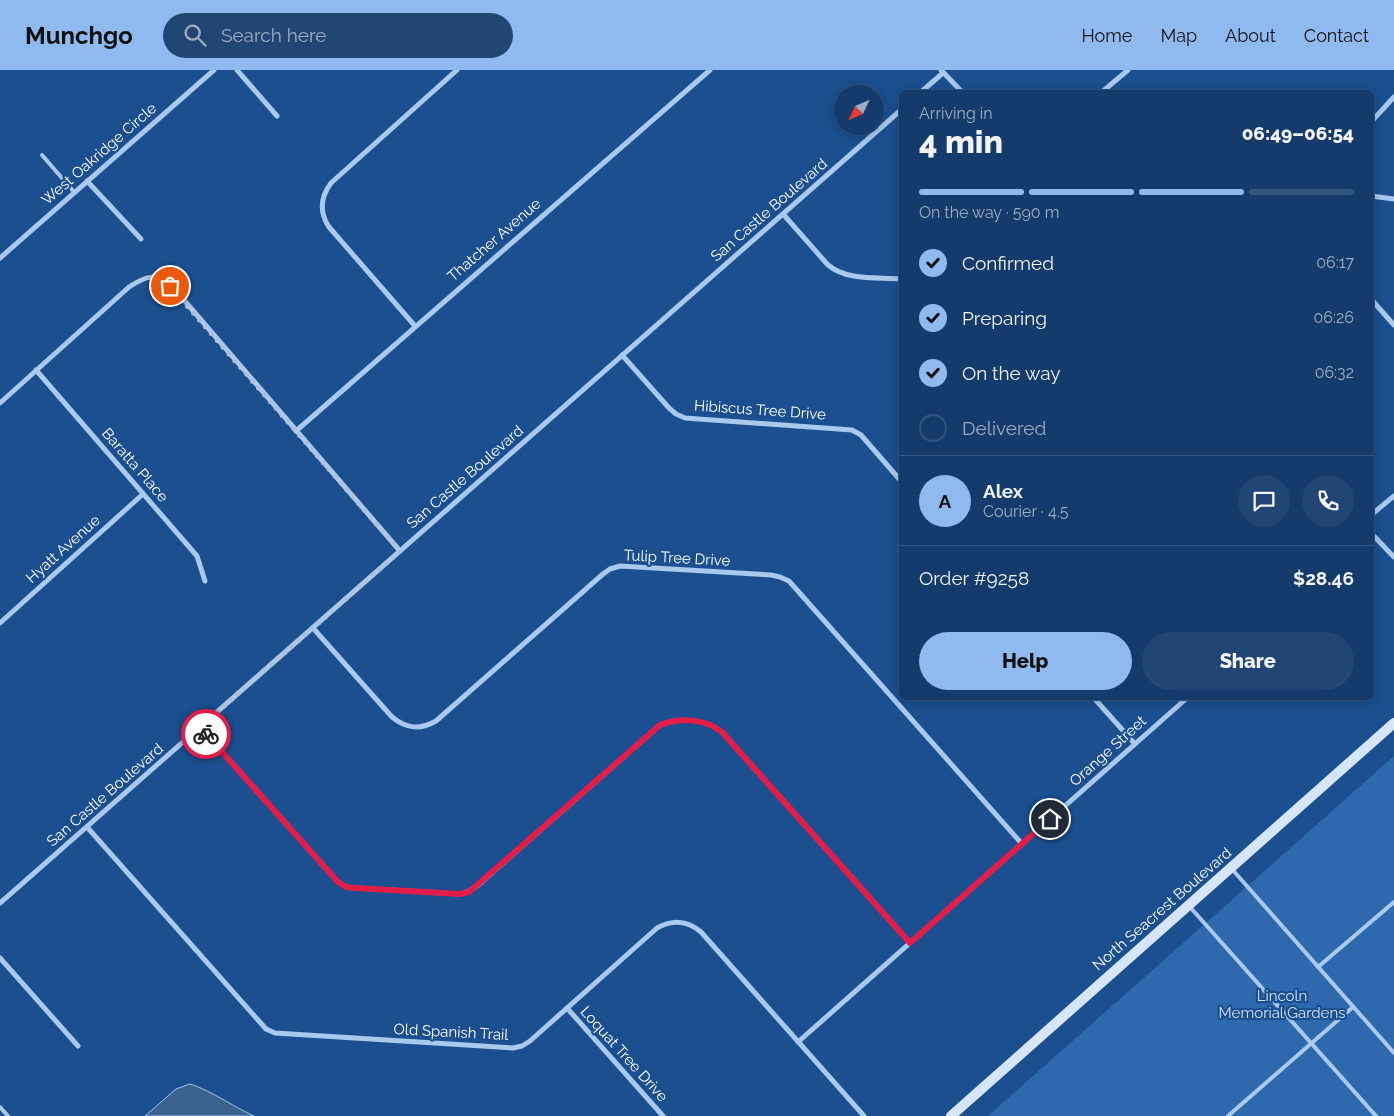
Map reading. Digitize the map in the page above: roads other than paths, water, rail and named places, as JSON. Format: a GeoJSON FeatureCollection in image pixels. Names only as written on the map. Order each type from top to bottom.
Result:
{"type":"FeatureCollection","features":[{"type":"Feature","properties":{"kind":"street","name":"West Oakridge Circle"},"geometry":{"type":"LineString","coordinates":[[0,258],[214,70]]}},
{"type":"Feature","properties":{"kind":"street"},"geometry":{"type":"LineString","coordinates":[[237,70],[277,116]]}},
{"type":"Feature","properties":{"kind":"street"},"geometry":{"type":"LineString","coordinates":[[415,326],[329,227],[324,219],[322,200],[325,191],[331,184],[457,70]]}},
{"type":"Feature","properties":{"kind":"street","name":"Thatcher Avenue"},"geometry":{"type":"LineString","coordinates":[[296,431],[710,70]]}},
{"type":"Feature","properties":{"kind":"street"},"geometry":{"type":"LineString","coordinates":[[1104,90],[1128,70]]}},
{"type":"Feature","properties":{"kind":"street"},"geometry":{"type":"LineString","coordinates":[[923,90],[942,71],[960,90]]}},
{"type":"Feature","properties":{"kind":"street"},"geometry":{"type":"LineString","coordinates":[[1374,119],[1394,97]]}},
{"type":"Feature","properties":{"kind":"street","name":"San Castle Boulevard"},"geometry":{"type":"LineString","coordinates":[[0,904],[899,112]]}},
{"type":"Feature","properties":{"kind":"street"},"geometry":{"type":"LineString","coordinates":[[87,181],[141,240]]}},
{"type":"Feature","properties":{"kind":"street"},"geometry":{"type":"LineString","coordinates":[[1374,196],[1394,199]]}},
{"type":"Feature","properties":{"kind":"street"},"geometry":{"type":"LineString","coordinates":[[783,214],[828,265],[836,271],[845,275],[899,279]]}},
{"type":"Feature","properties":{"kind":"street"},"geometry":{"type":"LineString","coordinates":[[0,403],[129,287],[147,277],[156,277],[170,286],[400,551]]}},
{"type":"Feature","properties":{"kind":"street"},"geometry":{"type":"LineString","coordinates":[[1374,302],[1394,325]]}},
{"type":"Feature","properties":{"kind":"street","name":"Hibiscus Tree Drive"},"geometry":{"type":"LineString","coordinates":[[622,355],[668,408],[685,418],[852,430],[860,435],[899,478]]}},
{"type":"Feature","properties":{"kind":"street","name":"Baratta Place"},"geometry":{"type":"LineString","coordinates":[[36,370],[197,556],[206,581]]}},
{"type":"Feature","properties":{"kind":"street","name":"Hyatt Avenue"},"geometry":{"type":"LineString","coordinates":[[0,623],[143,494]]}},
{"type":"Feature","properties":{"kind":"street"},"geometry":{"type":"LineString","coordinates":[[1374,513],[1394,496]]}},
{"type":"Feature","properties":{"kind":"street"},"geometry":{"type":"LineString","coordinates":[[1374,536],[1394,558]]}},
{"type":"Feature","properties":{"kind":"street","name":"Tulip Tree Drive"},"geometry":{"type":"LineString","coordinates":[[313,628],[392,717],[409,727],[418,728],[428,726],[436,721],[610,569],[620,566],[780,577],[789,581],[1022,844]]}},
{"type":"Feature","properties":{"kind":"street"},"geometry":{"type":"LineString","coordinates":[[1096,700],[1135,744]]}},
{"type":"Feature","properties":{"kind":"street","name":"Orange Street"},"geometry":{"type":"LineString","coordinates":[[798,1042],[1185,700]]}},
{"type":"Feature","properties":{"kind":"street"},"geometry":{"type":"LineString","coordinates":[[200,727],[338,882],[346,887],[355,888],[460,894],[469,892],[477,886],[660,725],[669,721],[679,720],[706,722],[722,732],[910,943]]}},
{"type":"Feature","properties":{"kind":"street","name":"North Seacrest Boulevard"},"geometry":{"type":"LineString","coordinates":[[950,1116],[1394,724]]}},
{"type":"Feature","properties":{"kind":"street","name":"Old Spanish Trail"},"geometry":{"type":"LineString","coordinates":[[87,827],[266,1028],[275,1033],[513,1048],[522,1046],[530,1041],[657,928],[675,921],[685,922],[701,932],[864,1116]]}},
{"type":"Feature","properties":{"kind":"street"},"geometry":{"type":"LineString","coordinates":[[0,958],[78,1046]]}},
{"type":"Feature","properties":{"kind":"street","name":"Loquat Tree Drive"},"geometry":{"type":"LineString","coordinates":[[567,1008],[663,1116]]}},
{"type":"Feature","properties":{"kind":"lane"},"geometry":{"type":"LineString","coordinates":[[42,155],[74,192]]}},
{"type":"Feature","properties":{"kind":"lane"},"geometry":{"type":"LineString","coordinates":[[1231,868],[1394,1053]]}},
{"type":"Feature","properties":{"kind":"lane"},"geometry":{"type":"LineString","coordinates":[[1318,967],[1394,902]]}},
{"type":"Feature","properties":{"kind":"lane"},"geometry":{"type":"LineString","coordinates":[[1189,905],[1376,1116]]}},
{"type":"Feature","properties":{"kind":"lane"},"geometry":{"type":"LineString","coordinates":[[1228,1116],[1354,1007]]}},
{"type":"Feature","properties":{"kind":"lane"},"geometry":{"type":"LineString","coordinates":[[0,1107],[8,1116]]}},
{"type":"Feature","properties":{"kind":"park label","name":"Lincoln Memorial Gardens"},"geometry":{"type":"Point","coordinates":[1282,1004]}}]}
